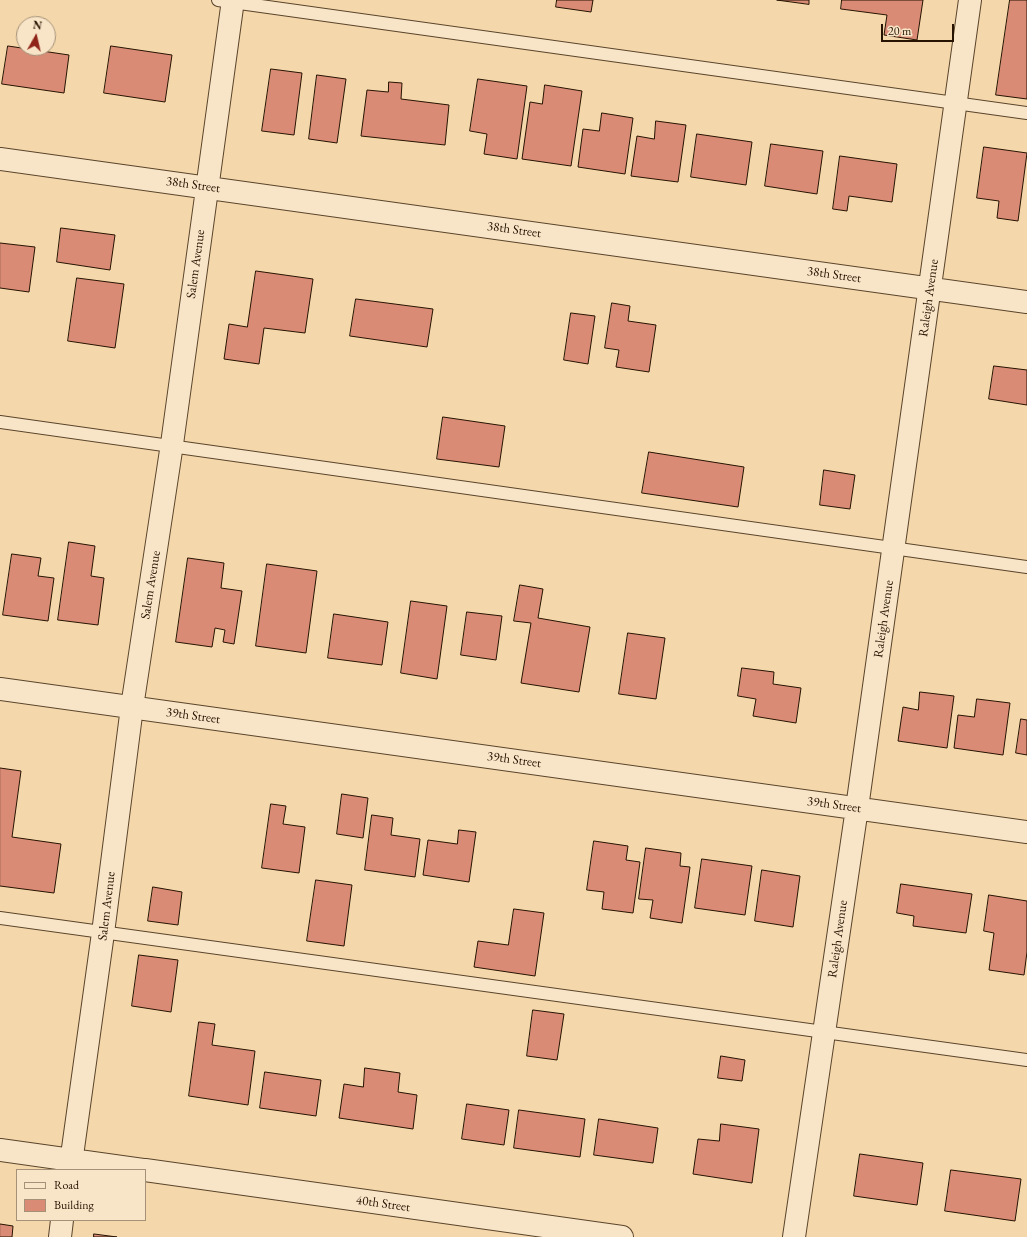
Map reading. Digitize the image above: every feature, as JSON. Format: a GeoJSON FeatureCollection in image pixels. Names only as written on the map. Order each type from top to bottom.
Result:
{"type":"FeatureCollection","features":[{"type":"Feature","properties":{"kind":"street","name":"Raleigh Avenue"},"geometry":{"type":"LineString","coordinates":[[794,1237],[894,548],[970,0]]}},
{"type":"Feature","properties":{"kind":"street","name":"Salem Avenue"},"geometry":{"type":"LineString","coordinates":[[70,1165],[103,933],[132,707],[172,444],[207,188],[228,1]]}},
{"type":"Feature","properties":{"kind":"street","name":"38th Street"},"geometry":{"type":"LineString","coordinates":[[0,158],[1027,302]]}},
{"type":"Feature","properties":{"kind":"street","name":"39th Street"},"geometry":{"type":"LineString","coordinates":[[0,689],[1027,832]]}},
{"type":"Feature","properties":{"kind":"street","name":"40th Street"},"geometry":{"type":"LineString","coordinates":[[0,1150],[70,1165],[129,1169]]}},
{"type":"Feature","properties":{"kind":"street","name":"40th Street"},"geometry":{"type":"LineString","coordinates":[[146,1170],[622,1237]]}},
{"type":"Feature","properties":{"kind":"street"},"geometry":{"type":"LineString","coordinates":[[60,1237],[62,1221]]}},
{"type":"Feature","properties":{"kind":"lane"},"geometry":{"type":"LineString","coordinates":[[228,1],[1027,113]]}},
{"type":"Feature","properties":{"kind":"lane"},"geometry":{"type":"LineString","coordinates":[[0,422],[172,444],[1027,567]]}},
{"type":"Feature","properties":{"kind":"lane"},"geometry":{"type":"LineString","coordinates":[[0,918],[1027,1060]]}},
{"type":"Feature","properties":{"kind":"building"},"geometry":{"type":"Polygon","coordinates":[[[557,0],[593,0],[591,12],[556,7],[557,0]]]}},
{"type":"Feature","properties":{"kind":"building"},"geometry":{"type":"Polygon","coordinates":[[[777,0],[809,0],[809,4],[777,0]]]}},
{"type":"Feature","properties":{"kind":"building"},"geometry":{"type":"Polygon","coordinates":[[[842,0],[923,0],[917,40],[884,35],[887,15],[841,9],[842,0]]]}},
{"type":"Feature","properties":{"kind":"building"},"geometry":{"type":"Polygon","coordinates":[[[1010,0],[1027,0],[1027,99],[996,95],[1010,0]]]}},
{"type":"Feature","properties":{"kind":"building"},"geometry":{"type":"Polygon","coordinates":[[[8,46],[16,47],[16,56],[56,56],[56,53],[69,55],[64,93],[2,84],[8,46]]]}},
{"type":"Feature","properties":{"kind":"building"},"geometry":{"type":"Polygon","coordinates":[[[111,46],[172,55],[165,102],[104,93],[111,46]]]}},
{"type":"Feature","properties":{"kind":"building"},"geometry":{"type":"Polygon","coordinates":[[[271,69],[302,73],[294,135],[262,131],[271,69]]]}},
{"type":"Feature","properties":{"kind":"building"},"geometry":{"type":"Polygon","coordinates":[[[317,75],[346,79],[337,143],[309,139],[317,75]]]}},
{"type":"Feature","properties":{"kind":"building"},"geometry":{"type":"Polygon","coordinates":[[[478,79],[527,86],[517,159],[484,154],[487,134],[470,131],[478,79]]]}},
{"type":"Feature","properties":{"kind":"building"},"geometry":{"type":"Polygon","coordinates":[[[389,82],[402,83],[401,99],[449,105],[445,145],[361,136],[367,90],[388,92],[389,82]]]}},
{"type":"Feature","properties":{"kind":"building"},"geometry":{"type":"Polygon","coordinates":[[[545,85],[582,91],[571,166],[522,159],[530,102],[542,104],[545,85]]]}},
{"type":"Feature","properties":{"kind":"building"},"geometry":{"type":"Polygon","coordinates":[[[602,113],[633,118],[625,174],[578,167],[583,129],[599,131],[602,113]]]}},
{"type":"Feature","properties":{"kind":"building"},"geometry":{"type":"Polygon","coordinates":[[[656,121],[686,125],[678,182],[631,176],[637,136],[654,139],[656,121]]]}},
{"type":"Feature","properties":{"kind":"building"},"geometry":{"type":"Polygon","coordinates":[[[697,134],[752,142],[746,185],[691,177],[697,134]]]}},
{"type":"Feature","properties":{"kind":"building"},"geometry":{"type":"Polygon","coordinates":[[[771,144],[823,151],[817,194],[765,186],[771,144]]]}},
{"type":"Feature","properties":{"kind":"building"},"geometry":{"type":"Polygon","coordinates":[[[984,147],[1027,153],[1018,221],[997,218],[999,201],[977,198],[984,147]]]}},
{"type":"Feature","properties":{"kind":"building"},"geometry":{"type":"Polygon","coordinates":[[[840,156],[897,164],[892,202],[849,196],[847,211],[833,209],[840,156]]]}},
{"type":"Feature","properties":{"kind":"building"},"geometry":{"type":"Polygon","coordinates":[[[61,228],[115,235],[110,270],[57,262],[61,228]]]}},
{"type":"Feature","properties":{"kind":"building"},"geometry":{"type":"Polygon","coordinates":[[[0,243],[35,247],[29,292],[0,288],[0,243]]]}},
{"type":"Feature","properties":{"kind":"building"},"geometry":{"type":"Polygon","coordinates":[[[256,271],[313,279],[305,333],[264,328],[259,364],[224,359],[229,324],[247,327],[256,271]]]}},
{"type":"Feature","properties":{"kind":"building"},"geometry":{"type":"Polygon","coordinates":[[[77,278],[124,284],[115,348],[68,341],[77,278]]]}},
{"type":"Feature","properties":{"kind":"building"},"geometry":{"type":"Polygon","coordinates":[[[356,299],[433,309],[427,347],[350,336],[356,299]]]}},
{"type":"Feature","properties":{"kind":"building"},"geometry":{"type":"Polygon","coordinates":[[[612,303],[630,306],[628,321],[656,325],[649,372],[616,367],[619,350],[605,348],[612,303]]]}},
{"type":"Feature","properties":{"kind":"building"},"geometry":{"type":"Polygon","coordinates":[[[571,313],[595,316],[588,364],[564,360],[571,313]]]}},
{"type":"Feature","properties":{"kind":"building"},"geometry":{"type":"Polygon","coordinates":[[[994,366],[1027,370],[1027,405],[989,399],[994,366]]]}},
{"type":"Feature","properties":{"kind":"building"},"geometry":{"type":"Polygon","coordinates":[[[443,417],[505,426],[499,467],[437,459],[443,417]]]}},
{"type":"Feature","properties":{"kind":"building"},"geometry":{"type":"Polygon","coordinates":[[[649,452],[744,467],[738,507],[642,493],[649,452]]]}},
{"type":"Feature","properties":{"kind":"building"},"geometry":{"type":"Polygon","coordinates":[[[824,470],[855,475],[850,509],[820,505],[824,470]]]}},
{"type":"Feature","properties":{"kind":"building"},"geometry":{"type":"Polygon","coordinates":[[[69,542],[95,546],[91,576],[104,578],[98,625],[58,620],[69,542]]]}},
{"type":"Feature","properties":{"kind":"building"},"geometry":{"type":"Polygon","coordinates":[[[12,554],[41,558],[38,576],[54,578],[48,621],[3,615],[12,554]]]}},
{"type":"Feature","properties":{"kind":"building"},"geometry":{"type":"Polygon","coordinates":[[[188,558],[224,563],[221,588],[242,591],[234,644],[223,642],[225,630],[215,628],[212,647],[176,642],[188,558]]]}},
{"type":"Feature","properties":{"kind":"building"},"geometry":{"type":"Polygon","coordinates":[[[267,564],[317,571],[306,653],[256,646],[267,564]]]}},
{"type":"Feature","properties":{"kind":"building"},"geometry":{"type":"Polygon","coordinates":[[[520,585],[543,589],[538,618],[590,627],[579,692],[521,683],[531,623],[514,621],[520,585]]]}},
{"type":"Feature","properties":{"kind":"building"},"geometry":{"type":"Polygon","coordinates":[[[411,601],[447,606],[437,679],[401,673],[411,601]]]}},
{"type":"Feature","properties":{"kind":"building"},"geometry":{"type":"Polygon","coordinates":[[[467,612],[502,616],[496,660],[461,655],[467,612]]]}},
{"type":"Feature","properties":{"kind":"building"},"geometry":{"type":"Polygon","coordinates":[[[334,614],[388,622],[382,665],[328,658],[334,614]]]}},
{"type":"Feature","properties":{"kind":"building"},"geometry":{"type":"Polygon","coordinates":[[[628,633],[665,638],[656,699],[619,694],[628,633]]]}},
{"type":"Feature","properties":{"kind":"building"},"geometry":{"type":"Polygon","coordinates":[[[742,668],[774,672],[773,684],[801,688],[796,723],[753,716],[756,699],[738,696],[742,668]]]}},
{"type":"Feature","properties":{"kind":"building"},"geometry":{"type":"Polygon","coordinates":[[[920,692],[954,696],[947,748],[898,741],[903,707],[918,710],[920,692]]]}},
{"type":"Feature","properties":{"kind":"building"},"geometry":{"type":"Polygon","coordinates":[[[977,699],[1010,703],[1003,755],[954,748],[958,715],[974,717],[977,699]]]}},
{"type":"Feature","properties":{"kind":"building"},"geometry":{"type":"Polygon","coordinates":[[[1021,719],[1027,720],[1027,755],[1016,753],[1021,719]]]}},
{"type":"Feature","properties":{"kind":"building"},"geometry":{"type":"Polygon","coordinates":[[[0,768],[21,771],[12,837],[61,844],[54,893],[0,886],[0,768]]]}},
{"type":"Feature","properties":{"kind":"building"},"geometry":{"type":"Polygon","coordinates":[[[342,794],[368,798],[363,838],[337,834],[342,794]]]}},
{"type":"Feature","properties":{"kind":"building"},"geometry":{"type":"Polygon","coordinates":[[[271,804],[286,806],[283,824],[305,827],[299,873],[262,868],[271,804]]]}},
{"type":"Feature","properties":{"kind":"building"},"geometry":{"type":"Polygon","coordinates":[[[372,815],[393,818],[391,835],[420,839],[415,877],[365,870],[372,815]]]}},
{"type":"Feature","properties":{"kind":"building"},"geometry":{"type":"Polygon","coordinates":[[[459,830],[476,832],[469,882],[423,875],[428,840],[457,844],[459,830]]]}},
{"type":"Feature","properties":{"kind":"building"},"geometry":{"type":"Polygon","coordinates":[[[594,841],[628,846],[626,860],[640,862],[633,913],[602,909],[604,892],[587,890],[594,841]]]}},
{"type":"Feature","properties":{"kind":"building"},"geometry":{"type":"Polygon","coordinates":[[[646,848],[681,853],[680,866],[690,867],[682,923],[650,918],[653,900],[639,899],[646,848]]]}},
{"type":"Feature","properties":{"kind":"building"},"geometry":{"type":"Polygon","coordinates":[[[702,859],[752,866],[745,915],[695,908],[702,859]]]}},
{"type":"Feature","properties":{"kind":"building"},"geometry":{"type":"Polygon","coordinates":[[[762,870],[800,876],[793,927],[755,921],[762,870]]]}},
{"type":"Feature","properties":{"kind":"building"},"geometry":{"type":"Polygon","coordinates":[[[316,880],[352,885],[344,946],[307,941],[316,880]]]}},
{"type":"Feature","properties":{"kind":"building"},"geometry":{"type":"Polygon","coordinates":[[[901,884],[972,894],[966,933],[913,926],[914,916],[897,913],[901,884]]]}},
{"type":"Feature","properties":{"kind":"building"},"geometry":{"type":"Polygon","coordinates":[[[153,887],[182,892],[178,925],[148,921],[153,887]]]}},
{"type":"Feature","properties":{"kind":"building"},"geometry":{"type":"Polygon","coordinates":[[[989,895],[1027,901],[1027,952],[1024,975],[989,970],[994,933],[984,931],[989,895]]]}},
{"type":"Feature","properties":{"kind":"building"},"geometry":{"type":"Polygon","coordinates":[[[514,909],[544,913],[535,976],[474,967],[478,941],[508,945],[514,909]]]}},
{"type":"Feature","properties":{"kind":"building"},"geometry":{"type":"Polygon","coordinates":[[[139,955],[178,960],[171,1012],[132,1006],[139,955]]]}},
{"type":"Feature","properties":{"kind":"building"},"geometry":{"type":"Polygon","coordinates":[[[533,1010],[564,1014],[557,1060],[527,1056],[533,1010]]]}},
{"type":"Feature","properties":{"kind":"building"},"geometry":{"type":"Polygon","coordinates":[[[199,1022],[215,1024],[212,1045],[255,1051],[248,1105],[189,1096],[199,1022]]]}},
{"type":"Feature","properties":{"kind":"building"},"geometry":{"type":"Polygon","coordinates":[[[721,1056],[745,1060],[742,1081],[718,1078],[721,1056]]]}},
{"type":"Feature","properties":{"kind":"building"},"geometry":{"type":"Polygon","coordinates":[[[365,1068],[400,1073],[398,1092],[417,1095],[413,1129],[339,1118],[344,1084],[363,1087],[365,1068]]]}},
{"type":"Feature","properties":{"kind":"building"},"geometry":{"type":"Polygon","coordinates":[[[265,1072],[321,1080],[316,1116],[260,1108],[265,1072]]]}},
{"type":"Feature","properties":{"kind":"building"},"geometry":{"type":"Polygon","coordinates":[[[467,1104],[509,1110],[504,1145],[462,1139],[467,1104]]]}},
{"type":"Feature","properties":{"kind":"building"},"geometry":{"type":"Polygon","coordinates":[[[519,1110],[585,1119],[580,1157],[514,1148],[519,1110]]]}},
{"type":"Feature","properties":{"kind":"building"},"geometry":{"type":"Polygon","coordinates":[[[599,1119],[658,1128],[653,1163],[594,1155],[599,1119]]]}},
{"type":"Feature","properties":{"kind":"building"},"geometry":{"type":"Polygon","coordinates":[[[721,1124],[759,1129],[752,1183],[693,1174],[698,1139],[719,1141],[721,1124]]]}},
{"type":"Feature","properties":{"kind":"building"},"geometry":{"type":"Polygon","coordinates":[[[860,1154],[923,1163],[917,1205],[854,1196],[860,1154]]]}},
{"type":"Feature","properties":{"kind":"building"},"geometry":{"type":"Polygon","coordinates":[[[951,1170],[1021,1179],[1015,1221],[945,1211],[951,1170]]]}},
{"type":"Feature","properties":{"kind":"building"},"geometry":{"type":"Polygon","coordinates":[[[0,1224],[13,1226],[12,1237],[0,1237],[0,1224]]]}},
{"type":"Feature","properties":{"kind":"building"},"geometry":{"type":"Polygon","coordinates":[[[94,1234],[117,1237],[94,1237],[94,1234]]]}}]}
